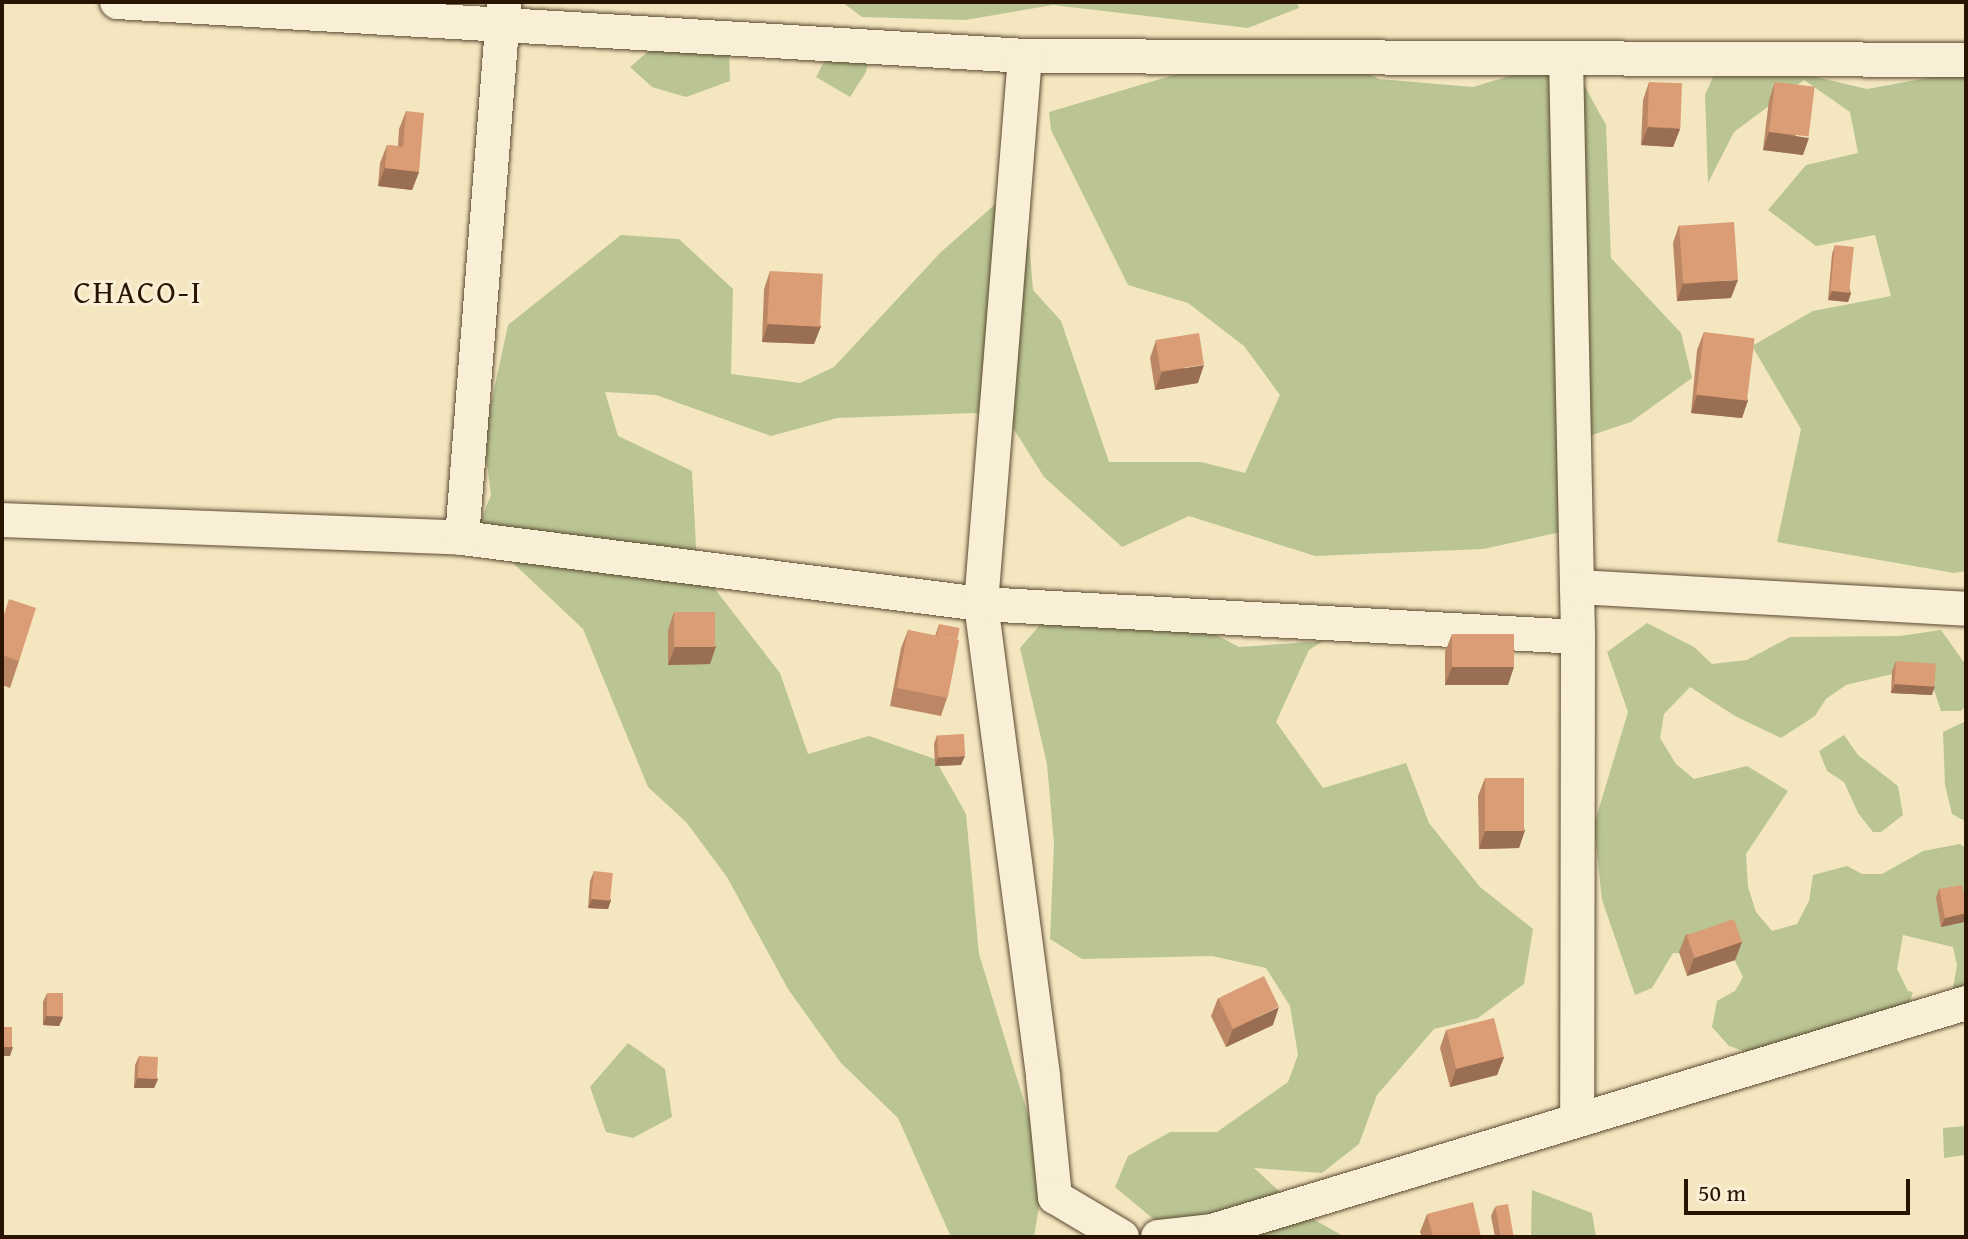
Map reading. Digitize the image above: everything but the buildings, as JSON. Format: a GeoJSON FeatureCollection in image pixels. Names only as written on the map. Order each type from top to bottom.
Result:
{"type":"FeatureCollection","features":[{"type":"Feature","properties":{"kind":"street"},"geometry":{"type":"LineString","coordinates":[[117,2],[504,13],[1025,56],[1966,60]]}},
{"type":"Feature","properties":{"kind":"street"},"geometry":{"type":"LineString","coordinates":[[462,538],[504,13]]}},
{"type":"Feature","properties":{"kind":"street"},"geometry":{"type":"LineString","coordinates":[[1025,56],[981,604],[1043,1077],[1055,1197],[1122,1237]]}},
{"type":"Feature","properties":{"kind":"street"},"geometry":{"type":"LineString","coordinates":[[1566,58],[1578,637],[1577,1119]]}},
{"type":"Feature","properties":{"kind":"street"},"geometry":{"type":"LineString","coordinates":[[2,520],[462,538],[981,604],[1578,637]]}},
{"type":"Feature","properties":{"kind":"street"},"geometry":{"type":"LineString","coordinates":[[1577,587],[1966,609]]}},
{"type":"Feature","properties":{"kind":"street"},"geometry":{"type":"LineString","coordinates":[[1158,1237],[1212,1231],[1966,1003]]}},
{"type":"Feature","properties":{"kind":"green space"},"geometry":{"type":"Polygon","coordinates":[[[842,2],[1297,2],[1299,8],[1248,28],[1053,5],[965,20],[862,17],[842,2]]]}},
{"type":"Feature","properties":{"kind":"green space"},"geometry":{"type":"Polygon","coordinates":[[[1296,39],[1379,79],[1473,87],[1546,65],[1585,87],[1606,125],[1611,258],[1681,333],[1692,378],[1631,422],[1583,438],[1584,527],[1483,549],[1315,556],[1189,516],[1122,547],[1044,477],[1003,412],[837,418],[771,436],[656,395],[605,392],[618,436],[692,471],[697,566],[780,673],[808,754],[869,736],[935,759],[966,814],[979,954],[1045,1170],[1034,1237],[951,1237],[898,1118],[841,1063],[788,989],[727,877],[686,822],[648,787],[583,629],[477,529],[491,495],[486,456],[487,422],[508,325],[621,235],[679,239],[733,289],[731,374],[800,383],[834,367],[941,252],[1024,179],[1033,290],[1061,321],[1109,462],[1201,462],[1245,473],[1280,395],[1244,346],[1188,303],[1128,285],[1051,130],[1049,112],[1296,39]]]}},
{"type":"Feature","properties":{"kind":"green space"},"geometry":{"type":"Polygon","coordinates":[[[659,42],[729,47],[730,81],[686,97],[652,87],[630,67],[659,42]]]}},
{"type":"Feature","properties":{"kind":"green space"},"geometry":{"type":"Polygon","coordinates":[[[829,52],[869,57],[866,72],[850,97],[816,77],[829,52]]]}},
{"type":"Feature","properties":{"kind":"green space"},"geometry":{"type":"Polygon","coordinates":[[[1723,55],[1867,89],[1966,71],[1966,571],[1954,573],[1777,542],[1801,429],[1752,346],[1813,311],[1891,296],[1875,235],[1816,246],[1768,210],[1806,165],[1858,153],[1850,112],[1804,80],[1734,132],[1708,183],[1705,95],[1723,55]]]}},
{"type":"Feature","properties":{"kind":"green space"},"geometry":{"type":"Polygon","coordinates":[[[1052,611],[1194,623],[1239,647],[1323,641],[1309,650],[1276,722],[1323,788],[1406,763],[1429,823],[1480,887],[1533,929],[1524,984],[1478,1018],[1434,1029],[1377,1095],[1359,1144],[1322,1173],[1254,1168],[1304,1214],[1345,1237],[1175,1237],[1115,1187],[1128,1156],[1170,1132],[1217,1132],[1288,1082],[1298,1055],[1290,1006],[1266,968],[1212,956],[1082,959],[1050,939],[1054,844],[1047,764],[1020,648],[1052,611]]]}},
{"type":"Feature","properties":{"kind":"green space"},"geometry":{"type":"Polygon","coordinates":[[[1647,623],[1694,647],[1712,664],[1747,660],[1790,637],[1900,636],[1941,630],[1966,665],[1966,705],[1961,711],[1941,711],[1926,666],[1846,685],[1826,699],[1815,716],[1781,738],[1735,716],[1690,687],[1664,714],[1660,738],[1676,764],[1694,779],[1747,766],[1788,791],[1746,854],[1748,887],[1756,912],[1772,931],[1797,924],[1809,901],[1813,875],[1847,866],[1862,874],[1882,874],[1923,851],[1960,844],[1966,848],[1966,992],[1952,994],[1957,965],[1953,947],[1903,935],[1897,969],[1908,991],[1913,992],[1905,1016],[1871,1053],[1807,1034],[1762,1057],[1729,1046],[1712,1027],[1717,1001],[1735,991],[1743,977],[1732,955],[1673,953],[1652,988],[1635,995],[1602,900],[1594,825],[1628,712],[1607,652],[1647,623]]]}},
{"type":"Feature","properties":{"kind":"green space"},"geometry":{"type":"Polygon","coordinates":[[[1966,721],[1966,818],[1963,820],[1952,814],[1945,785],[1943,732],[1966,721]]]}},
{"type":"Feature","properties":{"kind":"green space"},"geometry":{"type":"Polygon","coordinates":[[[1844,735],[1858,755],[1898,786],[1903,815],[1881,832],[1873,832],[1858,813],[1844,782],[1827,771],[1819,751],[1844,735]]]}},
{"type":"Feature","properties":{"kind":"green space"},"geometry":{"type":"Polygon","coordinates":[[[628,1043],[665,1069],[672,1117],[633,1138],[606,1132],[590,1087],[628,1043]]]}},
{"type":"Feature","properties":{"kind":"green space"},"geometry":{"type":"Polygon","coordinates":[[[1966,1126],[1966,1155],[1944,1158],[1943,1128],[1966,1126]]]}},
{"type":"Feature","properties":{"kind":"green space"},"geometry":{"type":"Polygon","coordinates":[[[1532,1190],[1592,1213],[1596,1237],[1531,1237],[1532,1190]]]}},
{"type":"Feature","properties":{"kind":"district","name":"CHACO-I"},"geometry":{"type":"Point","coordinates":[138,292]}}]}
